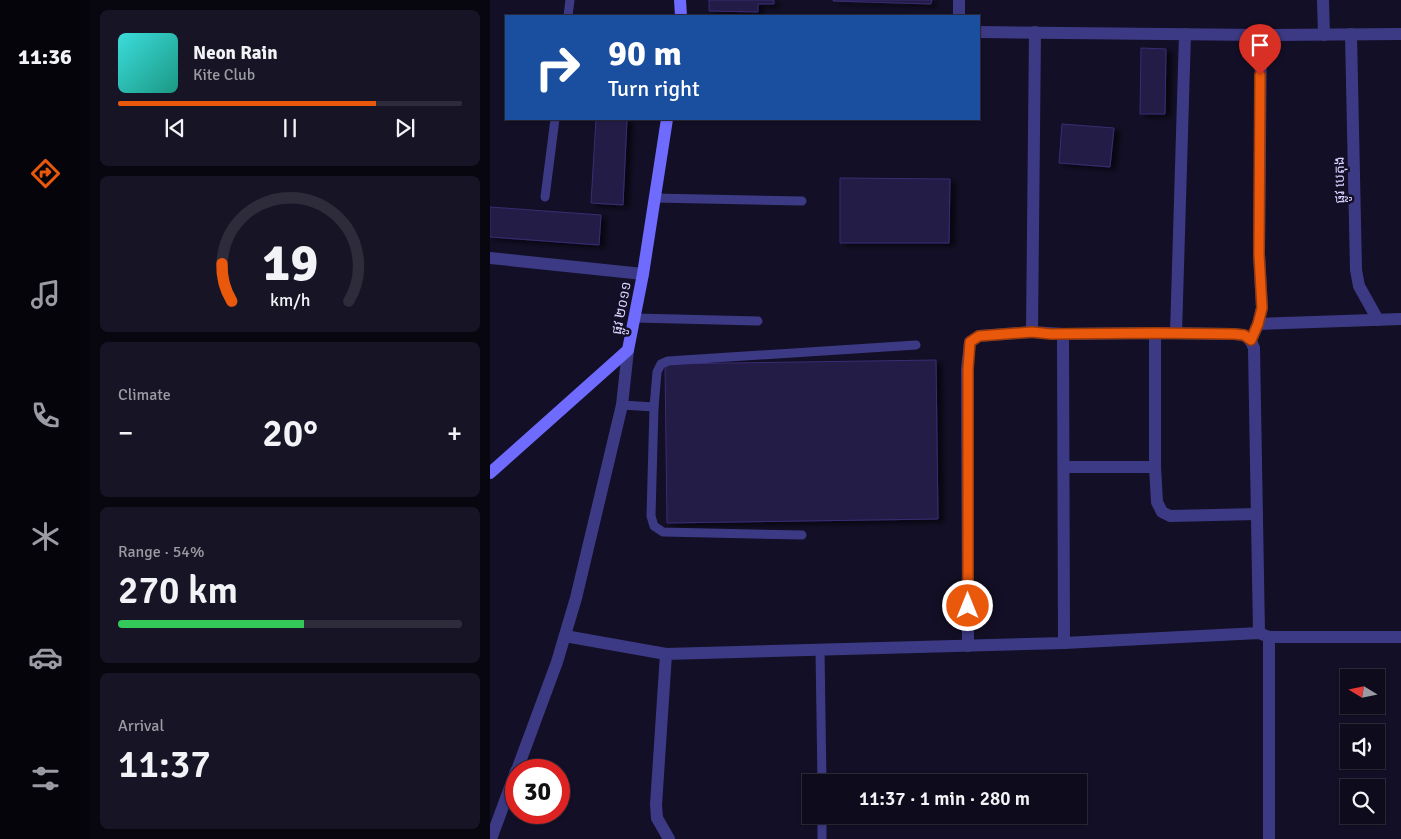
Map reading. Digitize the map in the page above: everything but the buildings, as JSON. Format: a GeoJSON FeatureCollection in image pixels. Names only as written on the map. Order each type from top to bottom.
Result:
{"type":"FeatureCollection","features":[{"type":"Feature","properties":{"kind":"main road"},"geometry":{"type":"LineString","coordinates":[[680,0],[681,15]]}},
{"type":"Feature","properties":{"kind":"main road","name":"ផ្លូវ ២០១១"},"geometry":{"type":"LineString","coordinates":[[490,473],[628,350],[635,318],[667,120]]}},
{"type":"Feature","properties":{"kind":"street"},"geometry":{"type":"LineString","coordinates":[[958,0],[959,15]]}},
{"type":"Feature","properties":{"kind":"street"},"geometry":{"type":"LineString","coordinates":[[1323,0],[1324,35]]}},
{"type":"Feature","properties":{"kind":"street"},"geometry":{"type":"LineString","coordinates":[[980,32],[1260,35],[1401,34]]}},
{"type":"Feature","properties":{"kind":"street"},"geometry":{"type":"LineString","coordinates":[[1032,332],[1035,32]]}},
{"type":"Feature","properties":{"kind":"street"},"geometry":{"type":"LineString","coordinates":[[1176,333],[1185,34]]}},
{"type":"Feature","properties":{"kind":"street","name":"ផ្លូវ បេតុង"},"geometry":{"type":"LineString","coordinates":[[1351,34],[1356,270],[1359,286],[1378,320]]}},
{"type":"Feature","properties":{"kind":"street"},"geometry":{"type":"LineString","coordinates":[[1251,340],[1262,308],[1259,254],[1260,35]]}},
{"type":"Feature","properties":{"kind":"street"},"geometry":{"type":"LineString","coordinates":[[490,258],[642,274]]}},
{"type":"Feature","properties":{"kind":"street"},"geometry":{"type":"LineString","coordinates":[[1258,324],[1401,319]]}},
{"type":"Feature","properties":{"kind":"street"},"geometry":{"type":"LineString","coordinates":[[968,646],[968,369],[970,342],[979,336],[1032,332],[1063,334],[1176,333],[1244,335],[1251,340],[1254,348],[1257,514],[1264,635],[1269,839]]}},
{"type":"Feature","properties":{"kind":"street"},"geometry":{"type":"LineString","coordinates":[[1155,333],[1155,467],[1158,502],[1162,512],[1170,516],[1257,514]]}},
{"type":"Feature","properties":{"kind":"street"},"geometry":{"type":"LineString","coordinates":[[1063,334],[1064,644]]}},
{"type":"Feature","properties":{"kind":"street"},"geometry":{"type":"LineString","coordinates":[[520,759],[565,636],[590,544],[622,405],[628,350]]}},
{"type":"Feature","properties":{"kind":"street"},"geometry":{"type":"LineString","coordinates":[[1064,467],[1155,467]]}},
{"type":"Feature","properties":{"kind":"street"},"geometry":{"type":"LineString","coordinates":[[565,636],[666,654],[1064,644],[1264,635],[1401,637]]}},
{"type":"Feature","properties":{"kind":"street"},"geometry":{"type":"LineString","coordinates":[[666,654],[656,805],[657,818],[669,839]]}},
{"type":"Feature","properties":{"kind":"street"},"geometry":{"type":"LineString","coordinates":[[491,839],[505,801]]}},
{"type":"Feature","properties":{"kind":"lane"},"geometry":{"type":"LineString","coordinates":[[568,15],[570,0]]}},
{"type":"Feature","properties":{"kind":"lane"},"geometry":{"type":"LineString","coordinates":[[545,197],[555,120]]}},
{"type":"Feature","properties":{"kind":"lane"},"geometry":{"type":"LineString","coordinates":[[654,198],[802,201]]}},
{"type":"Feature","properties":{"kind":"lane"},"geometry":{"type":"LineString","coordinates":[[635,318],[758,321]]}},
{"type":"Feature","properties":{"kind":"lane"},"geometry":{"type":"LineString","coordinates":[[802,535],[664,532],[654,526],[652,516],[654,408],[657,372],[661,364],[668,361],[916,346]]}},
{"type":"Feature","properties":{"kind":"lane"},"geometry":{"type":"LineString","coordinates":[[622,405],[654,408]]}},
{"type":"Feature","properties":{"kind":"lane"},"geometry":{"type":"LineString","coordinates":[[820,650],[822,774]]}},
{"type":"Feature","properties":{"kind":"lane"},"geometry":{"type":"LineString","coordinates":[[822,824],[822,838]]}},
{"type":"Feature","properties":{"kind":"route"},"geometry":{"type":"LineString","coordinates":[[968,606],[968,369],[970,342],[979,336],[1032,332],[1039,334],[1234,334],[1244,335],[1251,340],[1262,308],[1259,254],[1260,75]]}}]}
